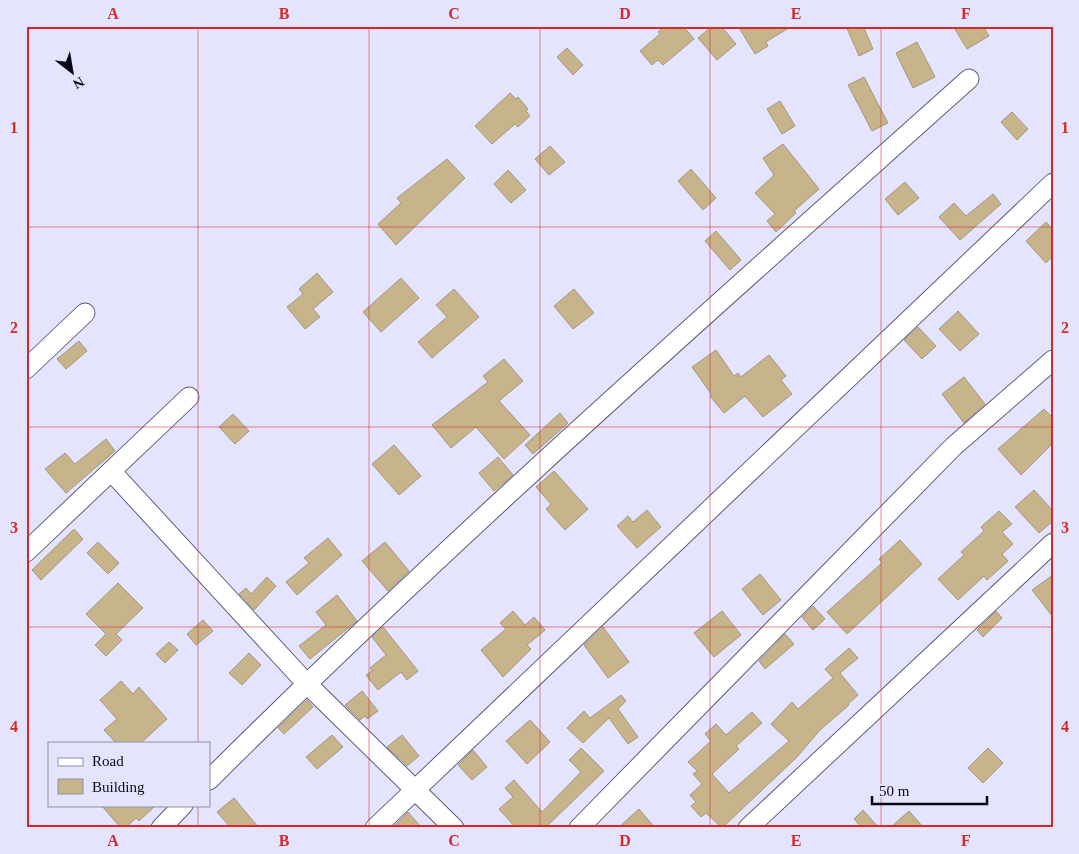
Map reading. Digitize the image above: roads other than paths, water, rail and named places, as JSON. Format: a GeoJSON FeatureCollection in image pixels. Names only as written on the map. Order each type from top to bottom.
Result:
{"type":"FeatureCollection","features":[{"type":"Feature","properties":{"kind":"street"},"geometry":{"type":"LineString","coordinates":[[210,779],[306,683],[635,379],[969,79]]}},
{"type":"Feature","properties":{"kind":"street"},"geometry":{"type":"LineString","coordinates":[[375,828],[1053,183]]}},
{"type":"Feature","properties":{"kind":"street"},"geometry":{"type":"LineString","coordinates":[[26,369],[85,313]]}},
{"type":"Feature","properties":{"kind":"street"},"geometry":{"type":"LineString","coordinates":[[579,828],[954,446],[1053,360]]}},
{"type":"Feature","properties":{"kind":"street"},"geometry":{"type":"LineString","coordinates":[[26,552],[189,397]]}},
{"type":"Feature","properties":{"kind":"street"},"geometry":{"type":"LineString","coordinates":[[111,471],[306,683],[454,828]]}},
{"type":"Feature","properties":{"kind":"street"},"geometry":{"type":"LineString","coordinates":[[748,828],[1053,543]]}},
{"type":"Feature","properties":{"kind":"street"},"geometry":{"type":"LineString","coordinates":[[161,828],[182,806]]}}]}
